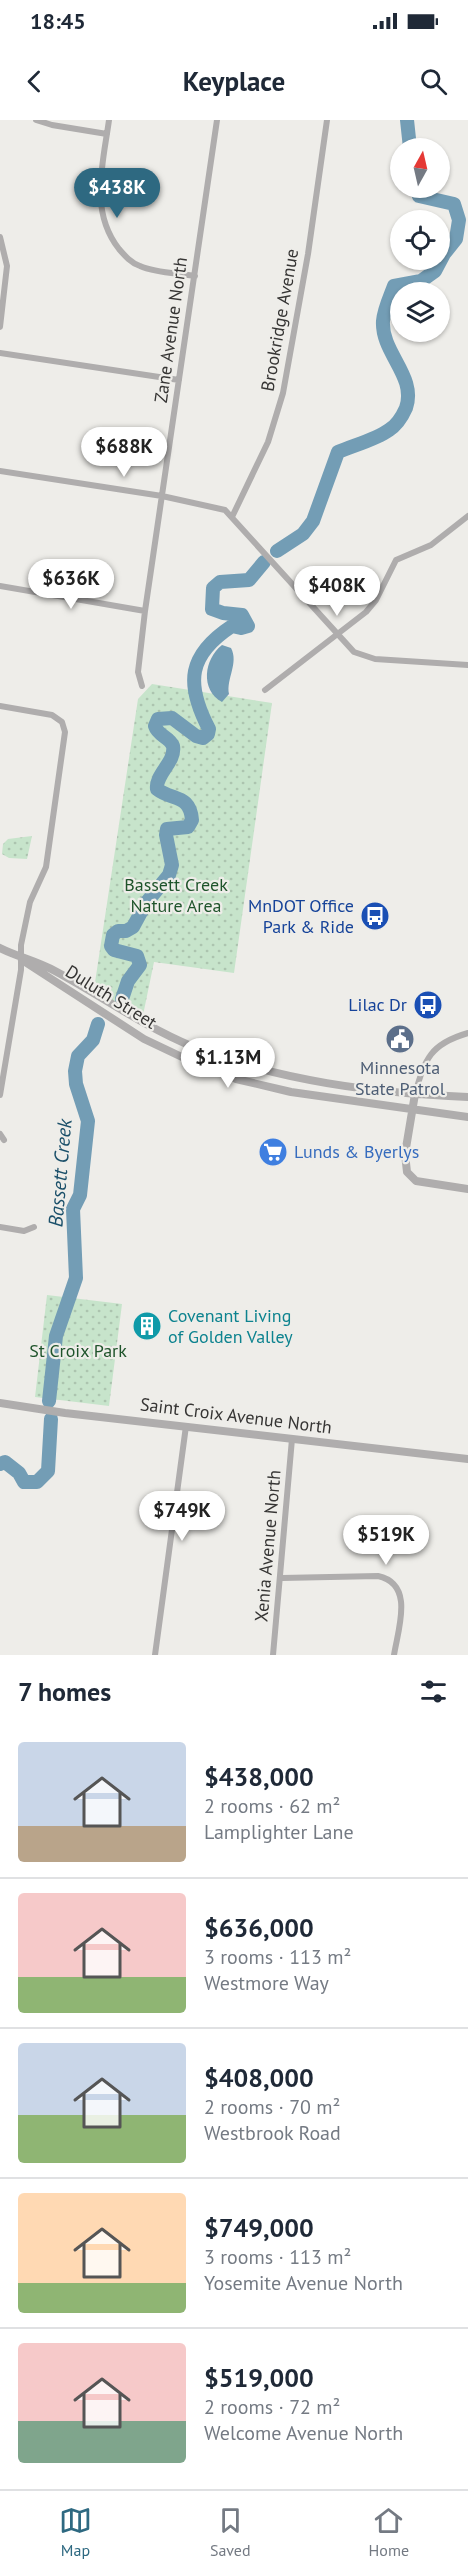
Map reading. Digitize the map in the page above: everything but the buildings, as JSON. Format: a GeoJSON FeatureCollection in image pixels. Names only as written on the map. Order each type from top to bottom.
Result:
{"type":"FeatureCollection","features":[{"type":"Feature","properties":{"kind":"street"},"geometry":{"type":"LineString","coordinates":[[36,120],[51,125],[107,134]]}},
{"type":"Feature","properties":{"kind":"street"},"geometry":{"type":"LineString","coordinates":[[109,120],[100,194],[101,212],[115,243],[126,257],[140,266],[195,276]]}},
{"type":"Feature","properties":{"kind":"street","name":"Zane Avenue North"},"geometry":{"type":"LineString","coordinates":[[142,686],[138,672],[145,611],[217,120]]}},
{"type":"Feature","properties":{"kind":"street","name":"Brookridge Avenue"},"geometry":{"type":"LineString","coordinates":[[232,517],[268,442],[283,393],[308,254],[327,120]]}},
{"type":"Feature","properties":{"kind":"street"},"geometry":{"type":"LineString","coordinates":[[0,237],[7,267],[0,327]]}},
{"type":"Feature","properties":{"kind":"street"},"geometry":{"type":"LineString","coordinates":[[0,353],[179,380]]}},
{"type":"Feature","properties":{"kind":"street"},"geometry":{"type":"LineString","coordinates":[[0,471],[162,496],[225,510],[354,652],[364,657],[468,665]]}},
{"type":"Feature","properties":{"kind":"street"},"geometry":{"type":"LineString","coordinates":[[265,690],[366,612],[376,600],[396,560],[431,545],[468,516]]}},
{"type":"Feature","properties":{"kind":"street"},"geometry":{"type":"LineString","coordinates":[[0,586],[145,611]]}},
{"type":"Feature","properties":{"kind":"street"},"geometry":{"type":"LineString","coordinates":[[0,706],[52,715],[62,722],[65,732],[46,867],[30,902],[0,1095]]}},
{"type":"Feature","properties":{"kind":"street","name":"Duluth Street"},"geometry":{"type":"LineString","coordinates":[[0,948],[55,971],[169,1036],[250,1067],[322,1082],[415,1094],[468,1097]]}},
{"type":"Feature","properties":{"kind":"street","name":"Duluth Street"},"geometry":{"type":"LineString","coordinates":[[20,958],[35,970],[144,1039],[184,1058],[217,1068],[236,1079],[291,1092],[468,1117]]}},
{"type":"Feature","properties":{"kind":"street"},"geometry":{"type":"LineString","coordinates":[[468,1033],[446,1041],[434,1050],[423,1065],[415,1094],[405,1154],[407,1172],[416,1180],[468,1189]]}},
{"type":"Feature","properties":{"kind":"street"},"geometry":{"type":"LineString","coordinates":[[0,1134],[4,1140]]}},
{"type":"Feature","properties":{"kind":"street"},"geometry":{"type":"LineString","coordinates":[[0,1227],[24,1231],[34,1227]]}},
{"type":"Feature","properties":{"kind":"street","name":"Saint Croix Avenue North"},"geometry":{"type":"LineString","coordinates":[[0,1403],[468,1459]]}},
{"type":"Feature","properties":{"kind":"street"},"geometry":{"type":"LineString","coordinates":[[155,1655],[186,1426]]}},
{"type":"Feature","properties":{"kind":"street","name":"Xenia Avenue North"},"geometry":{"type":"LineString","coordinates":[[273,1655],[282,1578],[292,1439]]}},
{"type":"Feature","properties":{"kind":"street"},"geometry":{"type":"LineString","coordinates":[[282,1578],[378,1576],[393,1582],[398,1588],[402,1604],[394,1655]]}},
{"type":"Feature","properties":{"kind":"green space","name":"Bassett Creek Nature Area"},"geometry":{"type":"Polygon","coordinates":[[[152,684],[272,703],[234,973],[154,962],[142,1020],[94,989],[138,699],[152,684]]]}},
{"type":"Feature","properties":{"kind":"green space"},"geometry":{"type":"Polygon","coordinates":[[[32,836],[27,859],[9,858],[2,854],[3,844],[8,839],[32,836]]]}},
{"type":"Feature","properties":{"kind":"green space","name":"St Croix Park"},"geometry":{"type":"Polygon","coordinates":[[[47,1295],[122,1304],[109,1406],[35,1397],[47,1295]]]}},
{"type":"Feature","properties":{"kind":"water"},"geometry":{"type":"Polygon","coordinates":[[[222,645],[231,648],[234,659],[229,694],[222,702],[210,690],[207,674],[211,658],[222,645]]]}},
{"type":"Feature","properties":{"kind":"waterway","name":"Bassett Creek"},"geometry":{"type":"LineString","coordinates":[[407,120],[409,138]]}},
{"type":"Feature","properties":{"kind":"waterway","name":"Bassett Creek"},"geometry":{"type":"LineString","coordinates":[[277,551],[303,534],[313,521],[338,452],[383,434],[394,426],[406,408],[407,385],[387,344],[383,321],[385,312],[394,286],[421,281],[435,271],[444,254],[456,239],[459,220],[454,204],[428,198]]}},
{"type":"Feature","properties":{"kind":"waterway","name":"Bassett Creek"},"geometry":{"type":"LineString","coordinates":[[122,999],[128,981],[140,965],[137,956],[114,950],[111,946],[113,935],[118,931],[126,931],[133,927],[146,903],[169,875],[172,865],[166,835],[167,829],[188,827],[192,820],[191,812],[184,802],[157,789],[159,778],[173,752],[173,746],[155,726],[158,719],[172,718],[196,736],[203,738],[208,734],[209,729],[201,713],[194,684],[199,659],[206,648],[232,626],[241,628],[248,626],[242,615],[212,609],[213,588],[220,582],[249,580],[264,562]]}},
{"type":"Feature","properties":{"kind":"waterway","name":"Bassett Creek"},"geometry":{"type":"LineString","coordinates":[[49,1401],[56,1336],[76,1278],[73,1209],[80,1195],[88,1121],[76,1084],[75,1071],[78,1056],[93,1040],[98,1024]]}},
{"type":"Feature","properties":{"kind":"waterway","name":"Bassett Creek"},"geometry":{"type":"LineString","coordinates":[[0,1464],[5,1462],[19,1473],[24,1482],[37,1482],[48,1471],[51,1419]]}},
{"type":"Feature","properties":{"kind":"place","name":"MnDOT Office Park & Ride"},"geometry":{"type":"Point","coordinates":[375,916]}},
{"type":"Feature","properties":{"kind":"place","name":"Lilac Dr"},"geometry":{"type":"Point","coordinates":[428,1005]}},
{"type":"Feature","properties":{"kind":"place","name":"Minnesota State Patrol"},"geometry":{"type":"Point","coordinates":[400,1039]}},
{"type":"Feature","properties":{"kind":"place","name":"Lunds & Byerlys"},"geometry":{"type":"Point","coordinates":[273,1152]}},
{"type":"Feature","properties":{"kind":"place","name":"Covenant Living of Golden Valley"},"geometry":{"type":"Point","coordinates":[147,1326]}}]}
